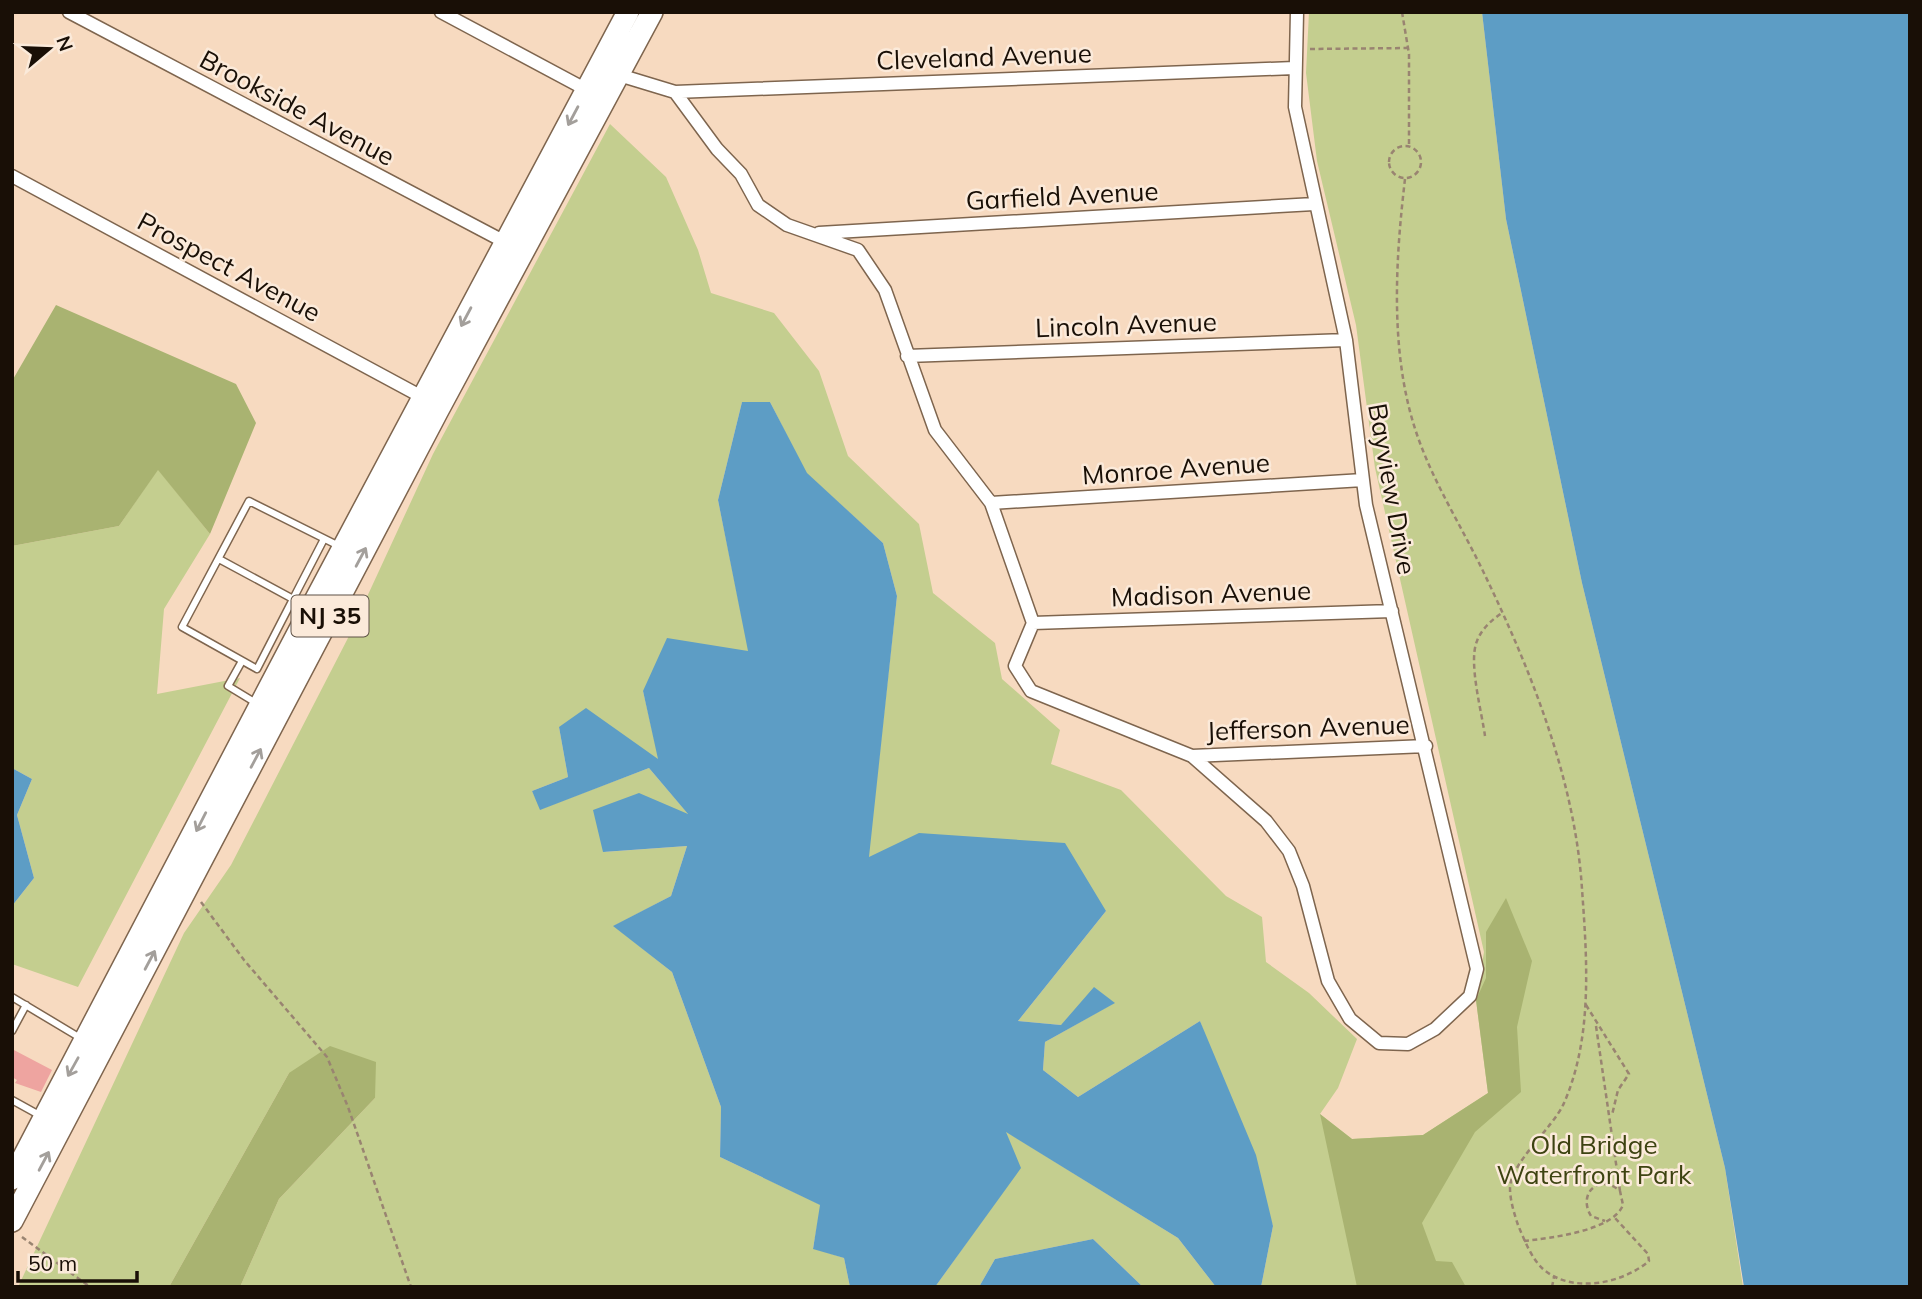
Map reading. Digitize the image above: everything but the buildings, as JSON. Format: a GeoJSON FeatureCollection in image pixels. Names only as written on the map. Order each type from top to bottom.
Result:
{"type":"FeatureCollection","features":[{"type":"Feature","properties":{"kind":"highway","name":"NJ 35"},"geometry":{"type":"LineString","coordinates":[[12,1179],[87,1042],[261,706],[266,674],[333,543],[424,398],[628,12]]}},
{"type":"Feature","properties":{"kind":"highway","name":"NJ 35"},"geometry":{"type":"LineString","coordinates":[[12,1221],[652,12]]}},
{"type":"Feature","properties":{"kind":"street","name":"Brookside Avenue"},"geometry":{"type":"LineString","coordinates":[[69,12],[505,242]]}},
{"type":"Feature","properties":{"kind":"street"},"geometry":{"type":"LineString","coordinates":[[441,12],[587,90]]}},
{"type":"Feature","properties":{"kind":"street","name":"Bayview Drive"},"geometry":{"type":"LineString","coordinates":[[1192,755],[1266,821],[1289,851],[1303,886],[1328,981],[1350,1019],[1379,1043],[1408,1044],[1435,1029],[1470,996],[1478,969],[1363,480],[1346,340],[1294,107],[1297,12]]}},
{"type":"Feature","properties":{"kind":"street","name":"Cleveland Avenue"},"geometry":{"type":"LineString","coordinates":[[619,75],[675,92],[1294,68]]}},
{"type":"Feature","properties":{"kind":"street"},"geometry":{"type":"LineString","coordinates":[[675,92],[717,149],[741,174],[758,205],[786,225],[858,250],[885,290],[935,430],[991,503],[1033,623],[1015,666],[1031,691],[1192,755]]}},
{"type":"Feature","properties":{"kind":"street","name":"Prospect Avenue"},"geometry":{"type":"LineString","coordinates":[[12,176],[424,398]]}},
{"type":"Feature","properties":{"kind":"street","name":"Garfield Avenue"},"geometry":{"type":"LineString","coordinates":[[812,233],[1314,204]]}},
{"type":"Feature","properties":{"kind":"street","name":"Lincoln Avenue"},"geometry":{"type":"LineString","coordinates":[[907,356],[1346,340]]}},
{"type":"Feature","properties":{"kind":"street","name":"Monroe Avenue"},"geometry":{"type":"LineString","coordinates":[[991,503],[1363,480]]}},
{"type":"Feature","properties":{"kind":"street","name":"Madison Avenue"},"geometry":{"type":"LineString","coordinates":[[1033,623],[1392,611]]}},
{"type":"Feature","properties":{"kind":"street","name":"Jefferson Avenue"},"geometry":{"type":"LineString","coordinates":[[1192,755],[1426,746]]}},
{"type":"Feature","properties":{"kind":"lane"},"geometry":{"type":"LineString","coordinates":[[266,674],[182,627],[249,500],[333,543]]}},
{"type":"Feature","properties":{"kind":"lane"},"geometry":{"type":"LineString","coordinates":[[219,559],[301,604]]}},
{"type":"Feature","properties":{"kind":"lane"},"geometry":{"type":"LineString","coordinates":[[242,660],[228,686],[261,706]]}},
{"type":"Feature","properties":{"kind":"lane"},"geometry":{"type":"LineString","coordinates":[[12,997],[87,1042]]}},
{"type":"Feature","properties":{"kind":"lane"},"geometry":{"type":"LineString","coordinates":[[12,1031],[26,1004]]}},
{"type":"Feature","properties":{"kind":"lane"},"geometry":{"type":"LineString","coordinates":[[12,1100],[45,1117]]}},
{"type":"Feature","properties":{"kind":"path"},"geometry":{"type":"LineString","coordinates":[[1402,12],[1408,48],[1409,147]]}},
{"type":"Feature","properties":{"kind":"path"},"geometry":{"type":"LineString","coordinates":[[1307,49],[1408,48]]}},
{"type":"Feature","properties":{"kind":"path"},"geometry":{"type":"LineString","coordinates":[[1409,147],[1415,150],[1421,161],[1417,173],[1405,178],[1393,174],[1389,162],[1393,152],[1409,147]]}},
{"type":"Feature","properties":{"kind":"path"},"geometry":{"type":"LineString","coordinates":[[1405,178],[1397,281],[1400,345],[1408,397],[1420,444],[1503,612],[1536,698],[1571,806],[1581,872],[1587,951],[1585,1003],[1573,1075],[1562,1107],[1516,1169],[1510,1186],[1514,1212],[1524,1241],[1541,1267],[1554,1277],[1582,1284],[1605,1282],[1624,1276],[1649,1261],[1648,1254],[1615,1218]]}},
{"type":"Feature","properties":{"kind":"path"},"geometry":{"type":"LineString","coordinates":[[1485,736],[1475,643],[1486,625],[1503,612]]}},
{"type":"Feature","properties":{"kind":"path"},"geometry":{"type":"LineString","coordinates":[[190,884],[244,960],[327,1057],[348,1107],[411,1287]]}},
{"type":"Feature","properties":{"kind":"path"},"geometry":{"type":"LineString","coordinates":[[1585,1003],[1596,1026],[1629,1074],[1612,1105],[1612,1125]]}},
{"type":"Feature","properties":{"kind":"path"},"geometry":{"type":"LineString","coordinates":[[1524,1241],[1554,1237],[1615,1218],[1623,1205],[1596,1026]]}},
{"type":"Feature","properties":{"kind":"path"},"geometry":{"type":"LineString","coordinates":[[1605,1221],[1591,1216],[1585,1201],[1587,1193],[1599,1183],[1607,1183],[1620,1191]]}},
{"type":"Feature","properties":{"kind":"path"},"geometry":{"type":"LineString","coordinates":[[12,1231],[42,1249],[90,1287]]}},
{"type":"Feature","properties":{"kind":"path"},"geometry":{"type":"LineString","coordinates":[[1552,1287],[1554,1277]]}},
{"type":"Feature","properties":{"kind":"green space","name":"Old Bridge Waterfront Park"},"geometry":{"type":"Polygon","coordinates":[[[1309,12],[1482,12],[1506,219],[1582,583],[1725,1168],[1743,1287],[1261,1287],[1273,1226],[1200,1021],[1078,1097],[1043,1070],[1045,1042],[1114,1003],[1061,1025],[1018,1021],[1106,911],[868,857],[897,596],[883,543],[806,473],[770,402],[742,402],[718,500],[749,652],[643,691],[659,760],[559,727],[568,777],[532,791],[541,809],[649,768],[690,816],[604,852],[687,846],[671,896],[614,926],[672,972],[721,1107],[720,1157],[821,1205],[813,1248],[844,1258],[850,1287],[240,1287],[279,1199],[375,1098],[289,1073],[169,1287],[18,1287],[184,933],[231,865],[348,638],[433,454],[610,124],[666,177],[698,250],[711,293],[774,313],[819,371],[848,456],[919,524],[933,593],[995,643],[1002,679],[1060,730],[1051,764],[1121,790],[1226,896],[1262,917],[1266,962],[1309,993],[1357,1039],[1338,1088],[1320,1114],[1352,1139],[1423,1135],[1488,1093],[1476,1000],[1484,952],[1375,468],[1356,325],[1317,161],[1306,73],[1309,12]]]}},
{"type":"Feature","properties":{"kind":"green space"},"geometry":{"type":"Polygon","coordinates":[[[56,305],[236,384],[256,423],[210,534],[158,470],[119,526],[12,546],[12,381],[56,305]]]}},
{"type":"Feature","properties":{"kind":"green space"},"geometry":{"type":"Polygon","coordinates":[[[158,469],[210,534],[164,609],[157,694],[240,678],[78,987],[12,964],[12,906],[34,878],[17,815],[32,779],[12,768],[12,546],[119,526],[158,469]]]}},
{"type":"Feature","properties":{"kind":"green space"},"geometry":{"type":"Polygon","coordinates":[[[1506,898],[1532,961],[1517,1027],[1521,1092],[1475,1132],[1422,1223],[1436,1261],[1452,1262],[1466,1287],[1357,1287],[1320,1114],[1352,1139],[1423,1135],[1488,1093],[1476,1000],[1486,978],[1486,932],[1506,898]]]}},
{"type":"Feature","properties":{"kind":"green space"},"geometry":{"type":"Polygon","coordinates":[[[330,1046],[376,1062],[375,1098],[279,1199],[240,1287],[169,1287],[289,1073],[330,1046]]]}},
{"type":"Feature","properties":{"kind":"green space"},"geometry":{"type":"Polygon","coordinates":[[[1005,1131],[1178,1238],[1216,1287],[1143,1287],[1093,1239],[995,1259],[979,1287],[935,1287],[1020,1168],[1005,1131]]]}},
{"type":"Feature","properties":{"kind":"water"},"geometry":{"type":"Polygon","coordinates":[[[1482,12],[1910,12],[1910,1287],[1744,1287],[1725,1168],[1582,583],[1506,219],[1482,12]]]}},
{"type":"Feature","properties":{"kind":"water"},"geometry":{"type":"Polygon","coordinates":[[[742,402],[770,402],[807,473],[883,543],[897,596],[869,857],[919,833],[1065,843],[1106,911],[1018,1021],[1061,1025],[1094,987],[1115,1003],[1045,1042],[1043,1070],[1078,1097],[1200,1021],[1256,1155],[1273,1226],[1261,1287],[1216,1287],[1178,1238],[1006,1132],[1021,1168],[935,1287],[850,1287],[844,1258],[813,1249],[820,1205],[720,1157],[721,1107],[672,972],[613,926],[671,896],[687,846],[603,852],[593,810],[639,793],[688,814],[649,768],[540,810],[532,791],[568,777],[559,727],[586,708],[658,759],[643,691],[667,638],[748,651],[718,500],[742,402]]]}},
{"type":"Feature","properties":{"kind":"water"},"geometry":{"type":"Polygon","coordinates":[[[12,768],[32,779],[17,815],[34,878],[12,906],[12,768]]]}},
{"type":"Feature","properties":{"kind":"water"},"geometry":{"type":"Polygon","coordinates":[[[1093,1239],[1143,1287],[979,1287],[995,1259],[1093,1239]]]}}]}
